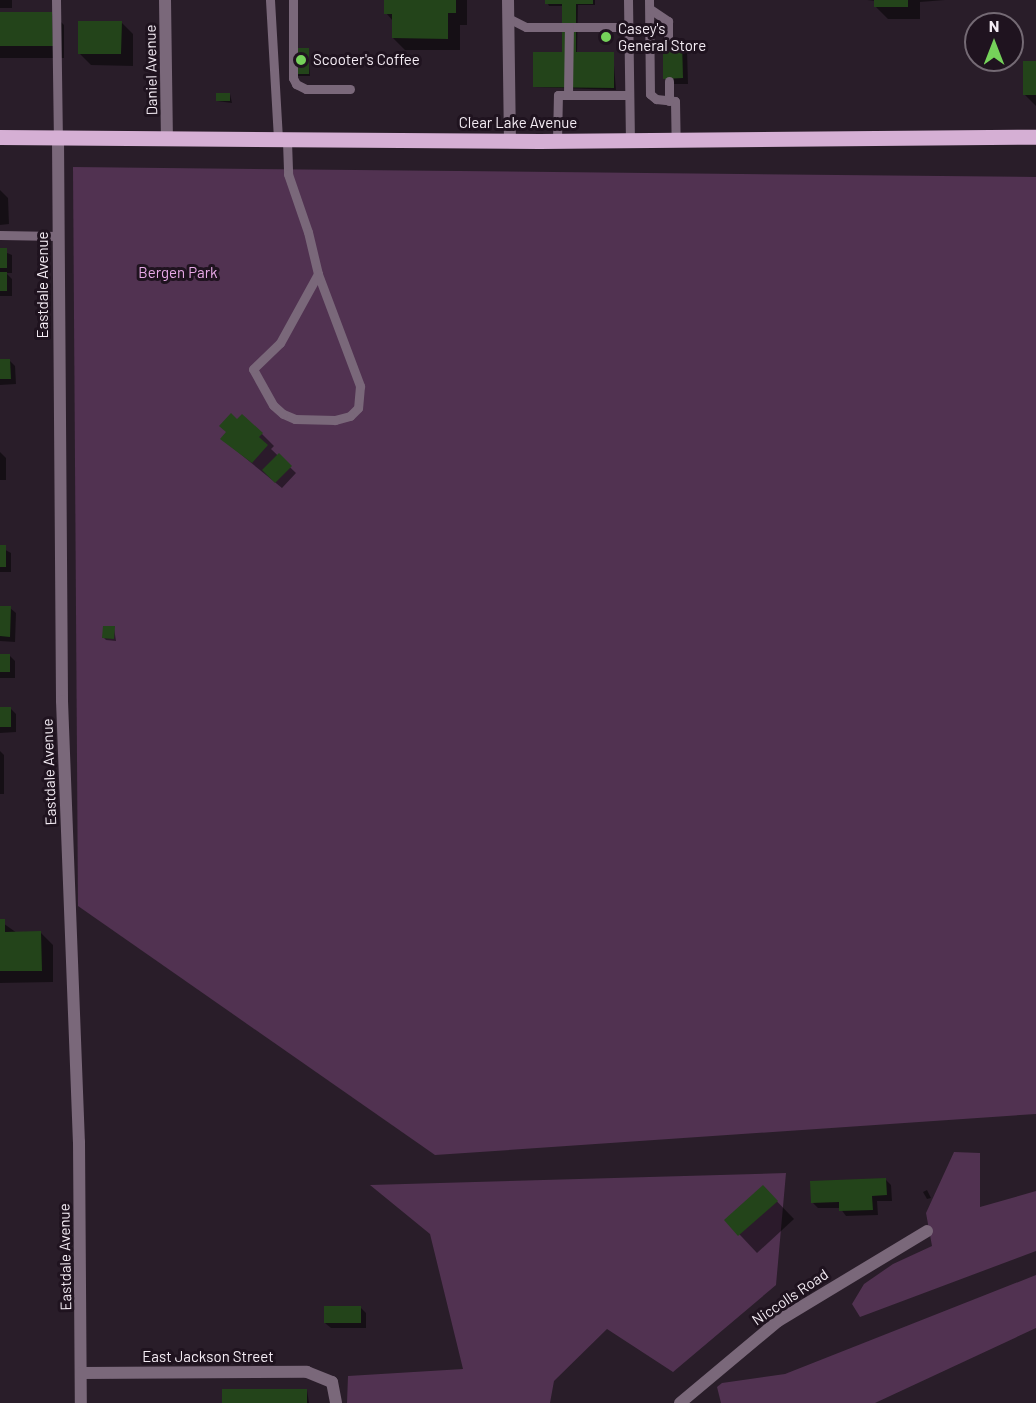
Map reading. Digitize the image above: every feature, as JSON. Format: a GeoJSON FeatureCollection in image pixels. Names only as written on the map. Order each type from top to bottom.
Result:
{"type":"FeatureCollection","features":[{"type":"Feature","properties":{"kind":"main road","name":"Clear Lake Avenue"},"geometry":{"type":"LineString","coordinates":[[0,137],[282,141],[630,141],[1036,137]]}},
{"type":"Feature","properties":{"kind":"street","name":"Daniel Avenue"},"geometry":{"type":"LineString","coordinates":[[165,0],[167,140]]}},
{"type":"Feature","properties":{"kind":"street"},"geometry":{"type":"LineString","coordinates":[[508,0],[510,141]]}},
{"type":"Feature","properties":{"kind":"street","name":"Eastdale Avenue"},"geometry":{"type":"LineString","coordinates":[[58,139],[62,701],[79,1142],[81,1403]]}},
{"type":"Feature","properties":{"kind":"street","name":"Niccolls Road"},"geometry":{"type":"LineString","coordinates":[[680,1403],[778,1321],[927,1231]]}},
{"type":"Feature","properties":{"kind":"street","name":"East Jackson Street"},"geometry":{"type":"LineString","coordinates":[[81,1373],[307,1372],[332,1383],[336,1403]]}},
{"type":"Feature","properties":{"kind":"lane"},"geometry":{"type":"LineString","coordinates":[[56,0],[58,139]]}},
{"type":"Feature","properties":{"kind":"lane"},"geometry":{"type":"LineString","coordinates":[[270,0],[282,141],[288,174],[318,274],[360,386],[358,408],[350,416],[335,420],[295,419],[283,414],[273,405],[254,369],[280,343],[318,274]]}},
{"type":"Feature","properties":{"kind":"lane"},"geometry":{"type":"LineString","coordinates":[[294,0],[293,78],[296,84],[306,90],[350,89]]}},
{"type":"Feature","properties":{"kind":"lane"},"geometry":{"type":"LineString","coordinates":[[628,0],[630,141]]}},
{"type":"Feature","properties":{"kind":"lane"},"geometry":{"type":"LineString","coordinates":[[650,5],[668,21],[668,39]]}},
{"type":"Feature","properties":{"kind":"lane"},"geometry":{"type":"LineString","coordinates":[[650,5],[650,94],[656,99],[675,101],[676,140]]}},
{"type":"Feature","properties":{"kind":"lane"},"geometry":{"type":"LineString","coordinates":[[508,18],[526,27],[629,27]]}},
{"type":"Feature","properties":{"kind":"lane"},"geometry":{"type":"LineString","coordinates":[[568,95],[569,27]]}},
{"type":"Feature","properties":{"kind":"lane"},"geometry":{"type":"LineString","coordinates":[[669,81],[669,101]]}},
{"type":"Feature","properties":{"kind":"lane"},"geometry":{"type":"LineString","coordinates":[[557,141],[558,95],[629,95]]}},
{"type":"Feature","properties":{"kind":"lane"},"geometry":{"type":"LineString","coordinates":[[0,235],[58,236]]}},
{"type":"Feature","properties":{"kind":"green space","name":"Bergen Park"},"geometry":{"type":"Polygon","coordinates":[[[73,167],[1036,177],[1036,1114],[435,1155],[78,906],[73,167]]]}},
{"type":"Feature","properties":{"kind":"green space"},"geometry":{"type":"Polygon","coordinates":[[[954,1152],[980,1153],[980,1207],[1036,1191],[1036,1251],[860,1317],[852,1304],[864,1284],[893,1264],[932,1246],[926,1213],[954,1152]]]}},
{"type":"Feature","properties":{"kind":"green space"},"geometry":{"type":"Polygon","coordinates":[[[786,1173],[776,1285],[673,1372],[607,1329],[554,1381],[550,1403],[347,1403],[348,1376],[463,1369],[430,1234],[370,1185],[786,1173]]]}},
{"type":"Feature","properties":{"kind":"green space"},"geometry":{"type":"Polygon","coordinates":[[[1036,1275],[1036,1328],[875,1403],[721,1403],[717,1387],[722,1383],[785,1374],[1036,1275]]]}},
{"type":"Feature","properties":{"kind":"building"},"geometry":{"type":"Polygon","coordinates":[[[384,0],[456,0],[456,13],[448,13],[448,39],[392,38],[392,14],[384,14],[384,0]]]}},
{"type":"Feature","properties":{"kind":"building"},"geometry":{"type":"Polygon","coordinates":[[[545,0],[593,0],[593,4],[576,4],[576,52],[614,52],[614,88],[533,87],[533,52],[562,52],[562,4],[545,4],[545,0]]]}},
{"type":"Feature","properties":{"kind":"building"},"geometry":{"type":"Polygon","coordinates":[[[874,0],[908,0],[908,7],[874,7],[874,0]]]}},
{"type":"Feature","properties":{"kind":"building"},"geometry":{"type":"Polygon","coordinates":[[[0,12],[52,12],[53,46],[0,46],[0,12]]]}},
{"type":"Feature","properties":{"kind":"building"},"geometry":{"type":"Polygon","coordinates":[[[78,21],[122,21],[121,54],[78,54],[78,21]]]}},
{"type":"Feature","properties":{"kind":"building"},"geometry":{"type":"Polygon","coordinates":[[[663,41],[682,41],[683,78],[663,79],[663,41]]]}},
{"type":"Feature","properties":{"kind":"building"},"geometry":{"type":"Polygon","coordinates":[[[295,48],[309,48],[309,74],[295,74],[295,48]]]}},
{"type":"Feature","properties":{"kind":"building"},"geometry":{"type":"Polygon","coordinates":[[[1024,61],[1036,61],[1036,95],[1023,95],[1024,61]]]}},
{"type":"Feature","properties":{"kind":"building"},"geometry":{"type":"Polygon","coordinates":[[[216,93],[230,93],[230,101],[216,101],[216,93]]]}},
{"type":"Feature","properties":{"kind":"building"},"geometry":{"type":"Polygon","coordinates":[[[0,248],[7,248],[7,268],[0,268],[0,248]]]}},
{"type":"Feature","properties":{"kind":"building"},"geometry":{"type":"Polygon","coordinates":[[[0,272],[7,272],[7,291],[0,291],[0,272]]]}},
{"type":"Feature","properties":{"kind":"building"},"geometry":{"type":"Polygon","coordinates":[[[0,359],[10,359],[11,379],[0,379],[0,359]]]}},
{"type":"Feature","properties":{"kind":"building"},"geometry":{"type":"Polygon","coordinates":[[[231,413],[237,419],[242,414],[263,433],[259,437],[268,445],[252,463],[220,439],[226,432],[219,426],[231,413]]]}},
{"type":"Feature","properties":{"kind":"building"},"geometry":{"type":"Polygon","coordinates":[[[279,453],[292,466],[275,483],[262,470],[279,453]]]}},
{"type":"Feature","properties":{"kind":"building"},"geometry":{"type":"Polygon","coordinates":[[[0,545],[6,545],[6,567],[0,567],[0,545]]]}},
{"type":"Feature","properties":{"kind":"building"},"geometry":{"type":"Polygon","coordinates":[[[0,606],[11,606],[10,637],[0,636],[0,606]]]}},
{"type":"Feature","properties":{"kind":"building"},"geometry":{"type":"Polygon","coordinates":[[[103,626],[115,626],[114,639],[102,638],[103,626]]]}},
{"type":"Feature","properties":{"kind":"building"},"geometry":{"type":"Polygon","coordinates":[[[0,654],[10,654],[10,672],[0,672],[0,654]]]}},
{"type":"Feature","properties":{"kind":"building"},"geometry":{"type":"Polygon","coordinates":[[[0,707],[11,707],[11,727],[0,727],[0,707]]]}},
{"type":"Feature","properties":{"kind":"building"},"geometry":{"type":"Polygon","coordinates":[[[0,919],[5,919],[5,932],[41,931],[42,971],[0,971],[0,919]]]}},
{"type":"Feature","properties":{"kind":"building"},"geometry":{"type":"Polygon","coordinates":[[[886,1178],[887,1195],[872,1196],[873,1210],[839,1211],[839,1202],[811,1203],[810,1181],[886,1178]]]}},
{"type":"Feature","properties":{"kind":"building"},"geometry":{"type":"Polygon","coordinates":[[[763,1185],[778,1201],[738,1236],[724,1220],[763,1185]]]}},
{"type":"Feature","properties":{"kind":"building"},"geometry":{"type":"Polygon","coordinates":[[[324,1306],[361,1306],[361,1323],[324,1323],[324,1306]]]}},
{"type":"Feature","properties":{"kind":"building"},"geometry":{"type":"Polygon","coordinates":[[[222,1389],[307,1389],[307,1403],[222,1403],[222,1389]]]}},
{"type":"Feature","properties":{"kind":"place","name":"Casey's General Store"},"geometry":{"type":"Point","coordinates":[606,37]}},
{"type":"Feature","properties":{"kind":"place","name":"Scooter's Coffee"},"geometry":{"type":"Point","coordinates":[301,60]}}]}
